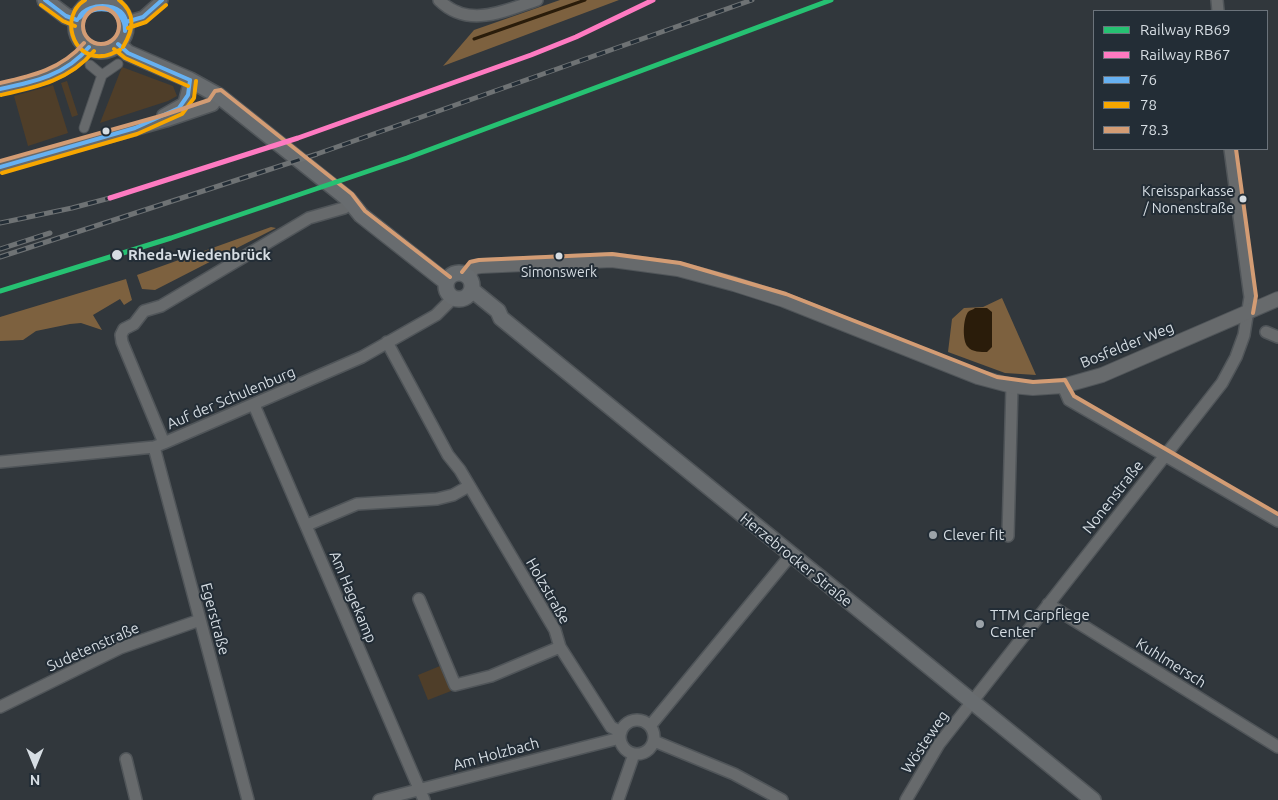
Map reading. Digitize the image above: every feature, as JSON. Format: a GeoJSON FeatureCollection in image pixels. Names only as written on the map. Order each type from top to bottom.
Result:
{"type":"FeatureCollection","features":[{"type":"Feature","properties":{"kind":"main road"},"geometry":{"type":"LineString","coordinates":[[45,0],[66,16],[77,20]]}},
{"type":"Feature","properties":{"kind":"main road"},"geometry":{"type":"LineString","coordinates":[[100,1],[114,4],[124,15],[126,22],[123,38],[109,50],[89,47],[79,36],[77,20],[85,7],[100,1]]}},
{"type":"Feature","properties":{"kind":"main road"},"geometry":{"type":"LineString","coordinates":[[118,44],[128,53],[190,80],[219,96],[353,204],[367,209],[448,279]]}},
{"type":"Feature","properties":{"kind":"main road"},"geometry":{"type":"LineString","coordinates":[[462,273],[467,276],[472,285],[463,296],[445,289],[448,279],[462,273]]}},
{"type":"Feature","properties":{"kind":"main road","name":"Herzebrocker Straße"},"geometry":{"type":"LineString","coordinates":[[463,296],[492,317],[501,318],[790,556],[1093,800]]}},
{"type":"Feature","properties":{"kind":"street"},"geometry":{"type":"LineString","coordinates":[[126,22],[143,17],[162,0]]}},
{"type":"Feature","properties":{"kind":"street"},"geometry":{"type":"LineString","coordinates":[[439,0],[458,12],[476,17],[492,16],[537,0]]}},
{"type":"Feature","properties":{"kind":"street"},"geometry":{"type":"LineString","coordinates":[[0,89],[53,75],[73,65],[89,47]]}},
{"type":"Feature","properties":{"kind":"street"},"geometry":{"type":"LineString","coordinates":[[84,128],[102,75],[118,64]]}},
{"type":"Feature","properties":{"kind":"street"},"geometry":{"type":"LineString","coordinates":[[90,65],[102,75]]}},
{"type":"Feature","properties":{"kind":"street"},"geometry":{"type":"LineString","coordinates":[[135,128],[179,108],[188,95],[190,80]]}},
{"type":"Feature","properties":{"kind":"street"},"geometry":{"type":"LineString","coordinates":[[0,167],[135,128],[166,121],[213,105],[219,96]]}},
{"type":"Feature","properties":{"kind":"street","name":"Nonenstraße"},"geometry":{"type":"LineString","coordinates":[[972,702],[1222,383],[1236,356],[1244,336],[1250,297],[1230,150]]}},
{"type":"Feature","properties":{"kind":"street","name":"Egerstraße"},"geometry":{"type":"LineString","coordinates":[[248,800],[200,620],[159,445],[121,335],[144,311],[161,306],[309,218],[353,204]]}},
{"type":"Feature","properties":{"kind":"street","name":"Bosfelder Weg"},"geometry":{"type":"LineString","coordinates":[[467,276],[474,267],[480,266],[601,260],[638,262],[678,269],[784,300],[964,372],[1012,386],[1063,386],[1102,375],[1278,299]]}},
{"type":"Feature","properties":{"kind":"street","name":"Auf der Schulenburg"},"geometry":{"type":"LineString","coordinates":[[0,462],[159,445],[344,365],[436,315],[463,296]]}},
{"type":"Feature","properties":{"kind":"street"},"geometry":{"type":"LineString","coordinates":[[1266,332],[1278,337]]}},
{"type":"Feature","properties":{"kind":"street","name":"Holzstraße"},"geometry":{"type":"LineString","coordinates":[[387,342],[448,455],[469,486],[555,630],[560,647],[611,727],[621,735]]}},
{"type":"Feature","properties":{"kind":"street"},"geometry":{"type":"LineString","coordinates":[[1008,536],[1012,386]]}},
{"type":"Feature","properties":{"kind":"street"},"geometry":{"type":"LineString","coordinates":[[1063,386],[1069,400],[1278,521]]}},
{"type":"Feature","properties":{"kind":"street","name":"Am Hagekamp"},"geometry":{"type":"LineString","coordinates":[[254,405],[422,795]]}},
{"type":"Feature","properties":{"kind":"street"},"geometry":{"type":"LineString","coordinates":[[307,525],[357,504],[436,499],[453,495],[469,486]]}},
{"type":"Feature","properties":{"kind":"street"},"geometry":{"type":"LineString","coordinates":[[650,726],[790,556]]}},
{"type":"Feature","properties":{"kind":"street"},"geometry":{"type":"LineString","coordinates":[[419,600],[455,684],[499,673],[560,647]]}},
{"type":"Feature","properties":{"kind":"street","name":"Kuhlmersch"},"geometry":{"type":"LineString","coordinates":[[1048,604],[1278,747]]}},
{"type":"Feature","properties":{"kind":"street","name":"Sudetenstraße"},"geometry":{"type":"LineString","coordinates":[[0,707],[120,648],[200,620]]}},
{"type":"Feature","properties":{"kind":"street","name":"Wösteweg"},"geometry":{"type":"LineString","coordinates":[[906,800],[939,744],[972,702]]}},
{"type":"Feature","properties":{"kind":"street"},"geometry":{"type":"LineString","coordinates":[[640,720],[650,726],[654,733],[654,741],[650,748],[643,753],[634,754],[624,748],[621,735],[628,722],[640,720]]}},
{"type":"Feature","properties":{"kind":"street","name":"Am Holzbach"},"geometry":{"type":"LineString","coordinates":[[379,800],[422,795],[621,735]]}},
{"type":"Feature","properties":{"kind":"street"},"geometry":{"type":"LineString","coordinates":[[654,741],[734,774],[782,800]]}},
{"type":"Feature","properties":{"kind":"street"},"geometry":{"type":"LineString","coordinates":[[618,800],[634,754]]}},
{"type":"Feature","properties":{"kind":"street"},"geometry":{"type":"LineString","coordinates":[[126,759],[136,800]]}},
{"type":"Feature","properties":{"kind":"shaded area"},"geometry":{"type":"Polygon","coordinates":[[[560,0],[619,0],[443,66],[474,30],[560,0]]]}},
{"type":"Feature","properties":{"kind":"shaded area"},"geometry":{"type":"Polygon","coordinates":[[[122,67],[173,86],[177,96],[168,101],[100,123],[122,67]]]}},
{"type":"Feature","properties":{"kind":"shaded area"},"geometry":{"type":"Polygon","coordinates":[[[67,81],[78,115],[72,117],[61,83],[67,81]]]}},
{"type":"Feature","properties":{"kind":"shaded area"},"geometry":{"type":"Polygon","coordinates":[[[53,85],[68,133],[28,146],[14,96],[53,85]]]}},
{"type":"Feature","properties":{"kind":"shaded area"},"geometry":{"type":"Polygon","coordinates":[[[271,227],[276,228],[155,290],[142,289],[137,275],[271,227]]]}},
{"type":"Feature","properties":{"kind":"shaded area"},"geometry":{"type":"Polygon","coordinates":[[[126,279],[132,300],[124,305],[120,299],[93,315],[102,330],[81,323],[70,324],[36,331],[23,340],[0,341],[0,317],[126,279]]]}},
{"type":"Feature","properties":{"kind":"shaded area"},"geometry":{"type":"Polygon","coordinates":[[[1002,298],[1036,375],[1005,373],[948,352],[952,319],[964,308],[983,307],[1002,298]]]}},
{"type":"Feature","properties":{"kind":"shaded area"},"geometry":{"type":"Polygon","coordinates":[[[975,308],[987,308],[992,312],[992,347],[987,352],[972,350],[966,344],[964,330],[966,315],[975,308]]]}},
{"type":"Feature","properties":{"kind":"shaded area"},"geometry":{"type":"Polygon","coordinates":[[[440,666],[451,691],[428,700],[418,675],[440,666]]]}},
{"type":"Feature","properties":{"kind":"waterway"},"geometry":{"type":"LineString","coordinates":[[474,39],[585,0]]}},
{"type":"Feature","properties":{"kind":"railway"},"geometry":{"type":"LineString","coordinates":[[0,257],[317,154],[752,0]]}},
{"type":"Feature","properties":{"kind":"railway"},"geometry":{"type":"LineString","coordinates":[[0,223],[110,198]]}},
{"type":"Feature","properties":{"kind":"railway"},"geometry":{"type":"LineString","coordinates":[[0,249],[50,233]]}},
{"type":"Feature","properties":{"kind":"rail line","name":"RB67"},"geometry":{"type":"LineString","coordinates":[[110,198],[298,138],[531,55],[576,37],[653,0]]}},
{"type":"Feature","properties":{"kind":"rail line","name":"RB69"},"geometry":{"type":"LineString","coordinates":[[0,291],[171,238],[407,158],[831,0]]}},
{"type":"Feature","properties":{"kind":"transit line","name":"76"},"geometry":{"type":"LineString","coordinates":[[45,0],[66,16],[77,20]]}},
{"type":"Feature","properties":{"kind":"transit line","name":"78"},"geometry":{"type":"LineString","coordinates":[[85,0],[77,7],[73,15],[72,35],[76,44],[83,51],[91,55],[105,56],[120,50]]}},
{"type":"Feature","properties":{"kind":"transit line","name":"78"},"geometry":{"type":"LineString","coordinates":[[119,0],[129,11],[132,22],[123,47]]}},
{"type":"Feature","properties":{"kind":"transit line","name":"76"},"geometry":{"type":"LineString","coordinates":[[126,22],[143,17],[162,0]]}},
{"type":"Feature","properties":{"kind":"transit line","name":"78"},"geometry":{"type":"LineString","coordinates":[[41,5],[63,21],[75,26]]}},
{"type":"Feature","properties":{"kind":"transit line","name":"78"},"geometry":{"type":"LineString","coordinates":[[128,28],[146,22],[166,5]]}},
{"type":"Feature","properties":{"kind":"transit line","name":"76"},"geometry":{"type":"LineString","coordinates":[[79,18],[83,12],[90,8],[108,6],[123,14],[126,21],[125,31]]}},
{"type":"Feature","properties":{"kind":"transit line","name":"78.3"},"geometry":{"type":"LineString","coordinates":[[101,8],[108,9],[114,13],[118,19],[119,26],[118,33],[114,39],[108,43],[101,44],[94,43],[88,39],[84,33],[83,26],[84,19],[88,13],[94,9],[101,8]]}},
{"type":"Feature","properties":{"kind":"transit line","name":"76"},"geometry":{"type":"LineString","coordinates":[[79,18],[92,11],[108,10],[120,16],[124,23],[125,31]]}},
{"type":"Feature","properties":{"kind":"transit line","name":"78.3"},"geometry":{"type":"LineString","coordinates":[[0,83],[46,70],[66,59],[84,43]]}},
{"type":"Feature","properties":{"kind":"transit line","name":"76"},"geometry":{"type":"LineString","coordinates":[[118,44],[128,53],[190,80]]}},
{"type":"Feature","properties":{"kind":"transit line","name":"76"},"geometry":{"type":"LineString","coordinates":[[0,89],[37,80],[60,71],[80,57],[89,47]]}},
{"type":"Feature","properties":{"kind":"transit line","name":"78"},"geometry":{"type":"LineString","coordinates":[[114,49],[125,58],[188,86]]}},
{"type":"Feature","properties":{"kind":"transit line","name":"78"},"geometry":{"type":"LineString","coordinates":[[1,95],[27,89],[64,76],[85,61],[94,51]]}},
{"type":"Feature","properties":{"kind":"transit line","name":"76"},"geometry":{"type":"LineString","coordinates":[[0,167],[135,128],[179,108],[188,95],[190,80]]}},
{"type":"Feature","properties":{"kind":"transit line","name":"78"},"geometry":{"type":"LineString","coordinates":[[2,173],[137,134],[182,114],[194,98],[196,81]]}},
{"type":"Feature","properties":{"kind":"transit line","name":"78.3"},"geometry":{"type":"LineString","coordinates":[[0,161],[164,115],[209,100],[215,91],[221,90],[352,194],[365,211],[450,277]]}},
{"type":"Feature","properties":{"kind":"transit line","name":"78.3"},"geometry":{"type":"LineString","coordinates":[[1236,150],[1256,296],[1253,313]]}},
{"type":"Feature","properties":{"kind":"transit line","name":"78.3"},"geometry":{"type":"LineString","coordinates":[[462,272],[470,262],[479,260],[612,254],[680,263],[786,294],[997,377],[1033,382],[1065,380],[1074,396],[1278,514]]}},
{"type":"Feature","properties":{"kind":"place","name":"Kreissparkasse / Nonenstraße"},"geometry":{"type":"Point","coordinates":[1243,199]}},
{"type":"Feature","properties":{"kind":"place","name":"Rheda-Wiedenbrück"},"geometry":{"type":"Point","coordinates":[117,255]}},
{"type":"Feature","properties":{"kind":"place","name":"Simonswerk"},"geometry":{"type":"Point","coordinates":[559,256]}},
{"type":"Feature","properties":{"kind":"place","name":"Clever fit"},"geometry":{"type":"Point","coordinates":[933,535]}},
{"type":"Feature","properties":{"kind":"place","name":"TTM Carpflege Center"},"geometry":{"type":"Point","coordinates":[980,624]}}]}
